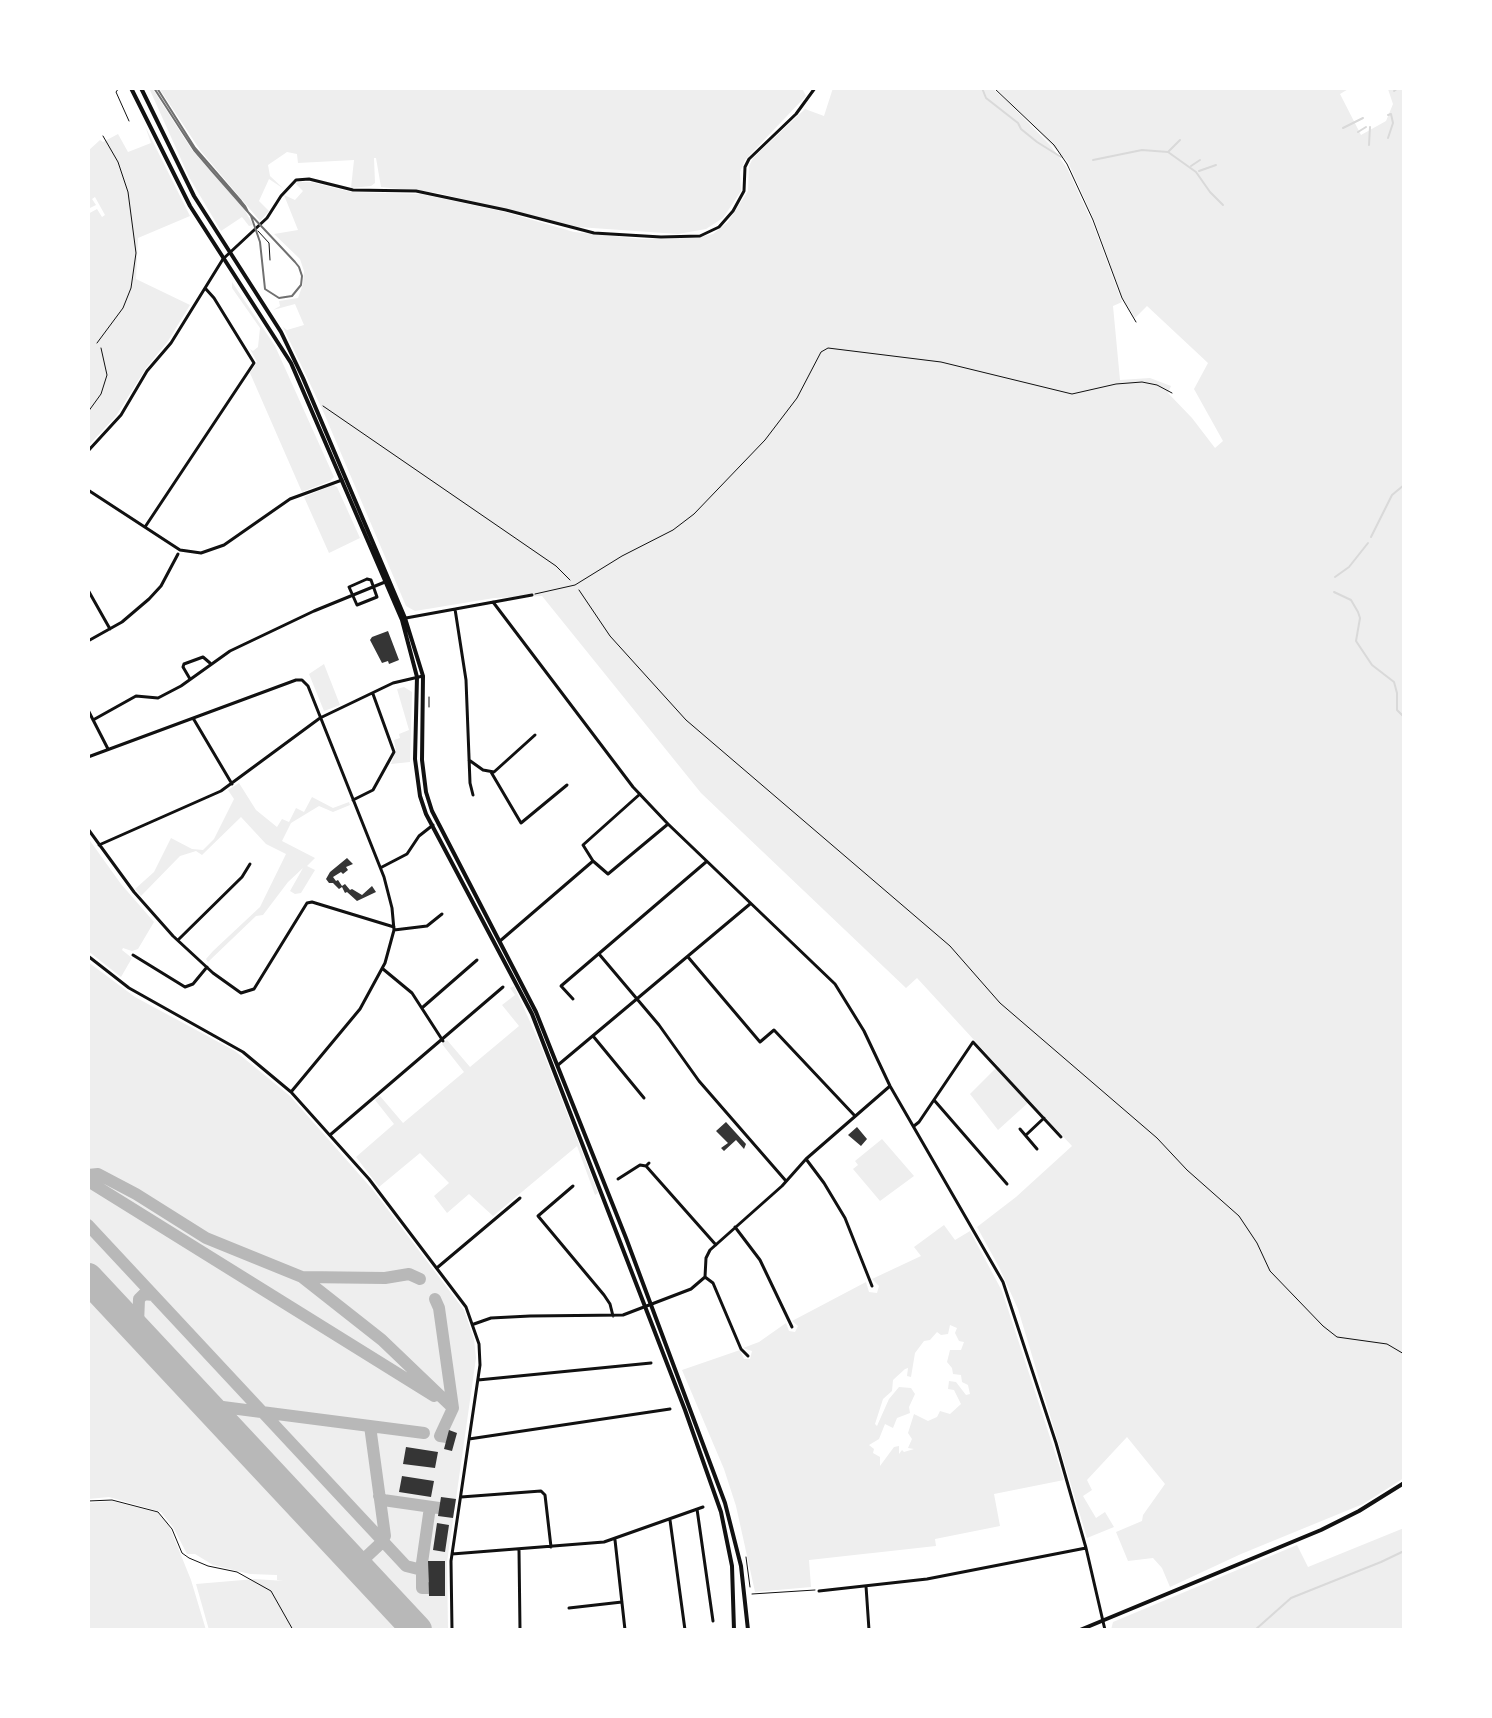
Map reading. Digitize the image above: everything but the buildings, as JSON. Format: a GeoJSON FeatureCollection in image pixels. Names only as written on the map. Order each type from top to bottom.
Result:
{"type":"FeatureCollection","features":[{"type":"Feature","properties":{"kind":"main road"},"geometry":{"type":"LineString","coordinates":[[131,88],[181,191],[291,363],[410,644],[417,677],[416,766],[420,796],[532,1014],[649,1307],[719,1503],[732,1566],[734,1630]]}},
{"type":"Feature","properties":{"kind":"main road"},"geometry":{"type":"LineString","coordinates":[[141,88],[194,196],[281,332],[405,618],[423,676],[423,776],[434,824],[500,941],[536,1012],[558,1065],[728,1513],[741,1566],[748,1630]]}},
{"type":"Feature","properties":{"kind":"main road"},"geometry":{"type":"LineString","coordinates":[[1080,1630],[1321,1530],[1404,1483]]}},
{"type":"Feature","properties":{"kind":"street"},"geometry":{"type":"LineString","coordinates":[[88,451],[121,415],[223,259],[269,216],[289,187],[304,178],[346,189],[416,191],[594,233],[650,237],[700,236],[719,227],[729,217],[744,191],[745,167],[749,159],[796,114],[815,88]]}},
{"type":"Feature","properties":{"kind":"street"},"geometry":{"type":"LineString","coordinates":[[145,527],[254,363],[205,288]]}},
{"type":"Feature","properties":{"kind":"street"},"geometry":{"type":"LineString","coordinates":[[88,490],[180,550],[205,553],[224,545],[290,499],[342,480]]}},
{"type":"Feature","properties":{"kind":"street"},"geometry":{"type":"LineString","coordinates":[[88,641],[110,629],[155,593],[178,554]]}},
{"type":"Feature","properties":{"kind":"street"},"geometry":{"type":"LineString","coordinates":[[371,580],[376,598],[358,605],[352,596],[350,586],[371,580]]}},
{"type":"Feature","properties":{"kind":"street"},"geometry":{"type":"LineString","coordinates":[[93,720],[136,696],[158,698],[210,663],[262,635],[385,582]]}},
{"type":"Feature","properties":{"kind":"street"},"geometry":{"type":"LineString","coordinates":[[88,590],[110,629]]}},
{"type":"Feature","properties":{"kind":"street"},"geometry":{"type":"LineString","coordinates":[[405,618],[532,595]]}},
{"type":"Feature","properties":{"kind":"street"},"geometry":{"type":"LineString","coordinates":[[493,602],[640,794],[835,984],[864,1031],[890,1086],[1003,1282],[1052,1428],[1086,1548],[1105,1630]]}},
{"type":"Feature","properties":{"kind":"street"},"geometry":{"type":"LineString","coordinates":[[455,609],[466,680],[473,795]]}},
{"type":"Feature","properties":{"kind":"street"},"geometry":{"type":"LineString","coordinates":[[190,679],[184,664],[203,657],[210,663]]}},
{"type":"Feature","properties":{"kind":"street"},"geometry":{"type":"LineString","coordinates":[[99,845],[218,793],[320,718],[393,683],[423,676]]}},
{"type":"Feature","properties":{"kind":"street"},"geometry":{"type":"LineString","coordinates":[[88,757],[296,680],[302,680],[308,686],[380,867],[394,929],[392,947],[383,969],[357,1013],[291,1092]]}},
{"type":"Feature","properties":{"kind":"street"},"geometry":{"type":"LineString","coordinates":[[353,800],[373,790],[394,752],[373,693]]}},
{"type":"Feature","properties":{"kind":"street"},"geometry":{"type":"LineString","coordinates":[[88,710],[108,749]]}},
{"type":"Feature","properties":{"kind":"street"},"geometry":{"type":"LineString","coordinates":[[193,718],[232,784]]}},
{"type":"Feature","properties":{"kind":"street"},"geometry":{"type":"LineString","coordinates":[[469,760],[478,768],[491,772],[500,768],[535,735]]}},
{"type":"Feature","properties":{"kind":"street"},"geometry":{"type":"LineString","coordinates":[[491,772],[521,823],[567,785]]}},
{"type":"Feature","properties":{"kind":"street"},"geometry":{"type":"LineString","coordinates":[[640,794],[583,845],[593,861],[608,874],[668,824]]}},
{"type":"Feature","properties":{"kind":"street"},"geometry":{"type":"LineString","coordinates":[[380,867],[407,854],[419,836],[434,824]]}},
{"type":"Feature","properties":{"kind":"street"},"geometry":{"type":"LineString","coordinates":[[88,829],[136,895],[178,940],[235,989],[248,993],[256,986],[307,903],[394,929],[427,926],[442,914]]}},
{"type":"Feature","properties":{"kind":"street"},"geometry":{"type":"LineString","coordinates":[[500,941],[593,861]]}},
{"type":"Feature","properties":{"kind":"street"},"geometry":{"type":"LineString","coordinates":[[573,999],[561,986],[706,861]]}},
{"type":"Feature","properties":{"kind":"street"},"geometry":{"type":"LineString","coordinates":[[178,940],[242,877],[250,864]]}},
{"type":"Feature","properties":{"kind":"street"},"geometry":{"type":"LineString","coordinates":[[558,1065],[750,904]]}},
{"type":"Feature","properties":{"kind":"street"},"geometry":{"type":"LineString","coordinates":[[599,954],[659,1025],[699,1081],[786,1181]]}},
{"type":"Feature","properties":{"kind":"street"},"geometry":{"type":"LineString","coordinates":[[133,955],[185,987],[193,984],[207,967]]}},
{"type":"Feature","properties":{"kind":"street"},"geometry":{"type":"LineString","coordinates":[[88,956],[129,988],[243,1052],[291,1092],[369,1179],[466,1307],[474,1324],[480,1354],[452,1554],[452,1630]]}},
{"type":"Feature","properties":{"kind":"street"},"geometry":{"type":"LineString","coordinates":[[688,957],[760,1042],[774,1030],[855,1116]]}},
{"type":"Feature","properties":{"kind":"street"},"geometry":{"type":"LineString","coordinates":[[423,1007],[477,960]]}},
{"type":"Feature","properties":{"kind":"street"},"geometry":{"type":"LineString","coordinates":[[383,969],[407,988],[423,1007],[443,1041]]}},
{"type":"Feature","properties":{"kind":"street"},"geometry":{"type":"LineString","coordinates":[[330,1135],[503,987]]}},
{"type":"Feature","properties":{"kind":"street"},"geometry":{"type":"LineString","coordinates":[[593,1036],[644,1098]]}},
{"type":"Feature","properties":{"kind":"street"},"geometry":{"type":"LineString","coordinates":[[914,1126],[973,1042],[1061,1137]]}},
{"type":"Feature","properties":{"kind":"street"},"geometry":{"type":"LineString","coordinates":[[474,1324],[491,1318],[626,1315],[691,1289],[705,1277],[706,1258],[716,1245],[806,1159],[890,1086]]}},
{"type":"Feature","properties":{"kind":"street"},"geometry":{"type":"LineString","coordinates":[[934,1100],[1007,1184]]}},
{"type":"Feature","properties":{"kind":"street"},"geometry":{"type":"LineString","coordinates":[[1026,1135],[1044,1118]]}},
{"type":"Feature","properties":{"kind":"street"},"geometry":{"type":"LineString","coordinates":[[1020,1129],[1037,1149]]}},
{"type":"Feature","properties":{"kind":"street"},"geometry":{"type":"LineString","coordinates":[[806,1159],[845,1218],[872,1286]]}},
{"type":"Feature","properties":{"kind":"street"},"geometry":{"type":"LineString","coordinates":[[618,1179],[640,1165],[648,1164],[716,1245]]}},
{"type":"Feature","properties":{"kind":"street"},"geometry":{"type":"LineString","coordinates":[[573,1186],[538,1216],[604,1295],[613,1316]]}},
{"type":"Feature","properties":{"kind":"street"},"geometry":{"type":"LineString","coordinates":[[438,1267],[520,1198]]}},
{"type":"Feature","properties":{"kind":"street"},"geometry":{"type":"LineString","coordinates":[[735,1227],[760,1260],[792,1327]]}},
{"type":"Feature","properties":{"kind":"street"},"geometry":{"type":"LineString","coordinates":[[705,1277],[713,1283],[741,1349],[748,1356]]}},
{"type":"Feature","properties":{"kind":"street"},"geometry":{"type":"LineString","coordinates":[[478,1380],[651,1363]]}},
{"type":"Feature","properties":{"kind":"street"},"geometry":{"type":"LineString","coordinates":[[469,1439],[670,1409]]}},
{"type":"Feature","properties":{"kind":"street"},"geometry":{"type":"LineString","coordinates":[[461,1497],[541,1491],[545,1495],[551,1547]]}},
{"type":"Feature","properties":{"kind":"street"},"geometry":{"type":"LineString","coordinates":[[452,1554],[615,1540],[703,1507]]}},
{"type":"Feature","properties":{"kind":"street"},"geometry":{"type":"LineString","coordinates":[[697,1509],[713,1621]]}},
{"type":"Feature","properties":{"kind":"street"},"geometry":{"type":"LineString","coordinates":[[670,1520],[685,1630]]}},
{"type":"Feature","properties":{"kind":"street"},"geometry":{"type":"LineString","coordinates":[[615,1540],[625,1630]]}},
{"type":"Feature","properties":{"kind":"street"},"geometry":{"type":"LineString","coordinates":[[819,1591],[941,1577],[1086,1548]]}},
{"type":"Feature","properties":{"kind":"street"},"geometry":{"type":"LineString","coordinates":[[519,1550],[520,1630]]}},
{"type":"Feature","properties":{"kind":"street"},"geometry":{"type":"LineString","coordinates":[[866,1586],[869,1630]]}},
{"type":"Feature","properties":{"kind":"street"},"geometry":{"type":"LineString","coordinates":[[569,1608],[622,1602]]}},
{"type":"Feature","properties":{"kind":"lane"},"geometry":{"type":"LineString","coordinates":[[994,88],[1054,145],[1067,164],[1093,220],[1122,298],[1136,322]]}},
{"type":"Feature","properties":{"kind":"lane"},"geometry":{"type":"LineString","coordinates":[[97,343],[123,308],[131,288],[136,253],[128,192],[118,162],[103,136]]}},
{"type":"Feature","properties":{"kind":"lane"},"geometry":{"type":"LineString","coordinates":[[256,229],[269,243],[270,260]]}},
{"type":"Feature","properties":{"kind":"lane"},"geometry":{"type":"LineString","coordinates":[[532,595],[575,585],[673,530],[694,514],[771,433],[797,398],[816,359],[828,348],[941,362],[1072,394],[1116,384],[1142,382],[1172,393]]}},
{"type":"Feature","properties":{"kind":"path"},"geometry":{"type":"LineString","coordinates":[[119,88],[116,92],[129,121]]}},
{"type":"Feature","properties":{"kind":"path"},"geometry":{"type":"LineString","coordinates":[[88,412],[101,394],[107,375],[104,354],[97,343]]}},
{"type":"Feature","properties":{"kind":"path"},"geometry":{"type":"LineString","coordinates":[[316,408],[323,406],[338,415],[423,477],[556,566],[575,585],[610,636],[686,720],[950,946],[1000,1003],[1157,1138],[1187,1170],[1239,1216],[1257,1243],[1270,1271],[1323,1326],[1337,1337],[1387,1344],[1404,1354]]}},
{"type":"Feature","properties":{"kind":"path"},"geometry":{"type":"LineString","coordinates":[[88,1501],[112,1500],[158,1512],[168,1523],[182,1553],[208,1566],[237,1572],[271,1591],[293,1630]]}},
{"type":"Feature","properties":{"kind":"path"},"geometry":{"type":"LineString","coordinates":[[750,1595],[811,1589],[819,1591]]}},
{"type":"Feature","properties":{"kind":"shaded area"},"geometry":{"type":"Polygon","coordinates":[[[149,88],[152,88],[192,150],[244,209],[253,225],[249,226],[242,217],[221,231],[189,177],[149,88]]]}},
{"type":"Feature","properties":{"kind":"shaded area"},"geometry":{"type":"Polygon","coordinates":[[[159,88],[802,88],[806,96],[745,160],[740,172],[741,191],[723,218],[706,229],[678,234],[578,227],[438,193],[381,187],[376,158],[375,183],[351,188],[354,160],[298,163],[297,154],[287,152],[268,165],[270,176],[284,189],[269,179],[259,201],[269,211],[260,221],[200,150],[159,88]]]}},
{"type":"Feature","properties":{"kind":"shaded area"},"geometry":{"type":"Polygon","coordinates":[[[833,88],[992,88],[1007,101],[1051,146],[1067,168],[1093,224],[1122,302],[1113,306],[1120,380],[1150,378],[1171,386],[1168,393],[1215,448],[1223,441],[1194,389],[1208,363],[1147,306],[1135,318],[1122,297],[1095,222],[1068,162],[996,88],[1350,88],[1340,94],[1361,135],[1386,121],[1393,104],[1388,89],[1404,88],[1404,1478],[1363,1504],[1170,1587],[1162,1568],[1153,1558],[1128,1561],[1116,1532],[1142,1521],[1165,1484],[1127,1437],[1087,1480],[1092,1490],[1083,1496],[1096,1518],[1105,1512],[1114,1527],[1087,1538],[1018,1309],[977,1227],[1016,1197],[1072,1146],[1030,1101],[998,1130],[970,1094],[998,1066],[917,978],[906,988],[701,793],[542,596],[494,598],[415,611],[406,606],[323,411],[283,327],[287,330],[304,325],[295,304],[273,310],[280,306],[279,301],[298,298],[303,284],[304,271],[300,259],[274,234],[298,230],[284,195],[295,200],[303,191],[295,183],[311,182],[351,192],[421,194],[505,212],[574,232],[642,239],[696,238],[713,234],[728,222],[748,191],[749,166],[753,158],[805,109],[824,116],[833,88]]]}},
{"type":"Feature","properties":{"kind":"shaded area"},"geometry":{"type":"Polygon","coordinates":[[[145,126],[190,216],[138,238],[136,279],[190,305],[116,416],[88,446],[88,214],[97,209],[102,217],[105,215],[95,197],[92,199],[96,205],[88,209],[88,151],[100,140],[103,142],[118,134],[128,152],[151,143],[145,126]]]}},
{"type":"Feature","properties":{"kind":"shaded area"},"geometry":{"type":"Polygon","coordinates":[[[232,282],[275,346],[334,477],[330,481],[302,492],[250,373],[257,362],[250,349],[253,351],[258,347],[260,328],[232,288],[232,282]]]}},
{"type":"Feature","properties":{"kind":"shaded area"},"geometry":{"type":"Polygon","coordinates":[[[333,485],[337,487],[360,538],[329,553],[304,497],[333,485]]]}},
{"type":"Feature","properties":{"kind":"shaded area"},"geometry":{"type":"Polygon","coordinates":[[[324,664],[340,705],[324,711],[309,674],[324,664]]]}},
{"type":"Feature","properties":{"kind":"shaded area"},"geometry":{"type":"Polygon","coordinates":[[[404,687],[412,692],[410,762],[391,764],[396,751],[394,740],[409,730],[397,689],[404,687]]]}},
{"type":"Feature","properties":{"kind":"shaded area"},"geometry":{"type":"Polygon","coordinates":[[[239,783],[256,810],[277,827],[282,819],[289,822],[296,808],[304,812],[312,797],[333,808],[349,802],[350,805],[333,812],[319,806],[291,823],[282,841],[315,858],[307,866],[315,870],[301,893],[295,894],[290,891],[303,868],[263,915],[256,916],[208,962],[206,959],[213,951],[260,907],[286,854],[266,844],[241,817],[202,855],[196,851],[180,856],[141,896],[135,889],[154,872],[171,838],[192,849],[203,850],[214,839],[234,799],[228,790],[239,783]]]}},
{"type":"Feature","properties":{"kind":"shaded area"},"geometry":{"type":"Polygon","coordinates":[[[88,838],[121,884],[154,922],[138,949],[123,948],[132,958],[121,977],[88,951],[88,838]]]}},
{"type":"Feature","properties":{"kind":"shaded area"},"geometry":{"type":"Polygon","coordinates":[[[88,962],[135,997],[235,1051],[290,1096],[373,1190],[464,1310],[474,1339],[476,1358],[447,1562],[448,1630],[209,1630],[196,1584],[255,1579],[284,1581],[277,1580],[277,1575],[250,1574],[213,1565],[195,1554],[187,1554],[161,1512],[109,1497],[88,1499],[88,962]]]}},
{"type":"Feature","properties":{"kind":"shaded area"},"geometry":{"type":"Polygon","coordinates":[[[514,986],[598,1193],[595,1195],[577,1146],[493,1216],[469,1194],[447,1213],[434,1196],[449,1183],[420,1153],[379,1187],[356,1157],[394,1124],[375,1100],[380,1096],[403,1123],[464,1072],[442,1044],[447,1040],[470,1067],[519,1026],[502,1005],[515,995],[510,988],[514,986]]]}},
{"type":"Feature","properties":{"kind":"shaded area"},"geometry":{"type":"Polygon","coordinates":[[[882,1139],[914,1176],[880,1201],[853,1169],[858,1165],[855,1161],[882,1139]]]}},
{"type":"Feature","properties":{"kind":"shaded area"},"geometry":{"type":"Polygon","coordinates":[[[944,1225],[955,1240],[970,1231],[1002,1291],[1064,1480],[994,1494],[1000,1526],[935,1539],[936,1546],[809,1560],[811,1587],[755,1592],[736,1506],[724,1469],[682,1370],[740,1350],[744,1359],[750,1359],[752,1351],[743,1348],[759,1342],[786,1323],[789,1331],[795,1332],[798,1326],[792,1321],[866,1282],[869,1292],[877,1293],[879,1286],[872,1279],[921,1256],[914,1247],[944,1225]],[[950,1325],[948,1334],[937,1332],[930,1340],[924,1341],[915,1353],[911,1377],[907,1376],[908,1368],[893,1380],[892,1391],[883,1399],[877,1426],[889,1399],[899,1387],[911,1388],[915,1394],[909,1407],[910,1413],[897,1418],[893,1428],[885,1424],[879,1439],[869,1445],[874,1449],[873,1453],[880,1457],[880,1466],[894,1447],[899,1446],[899,1454],[902,1450],[914,1449],[908,1448],[912,1439],[908,1433],[914,1414],[928,1421],[937,1417],[940,1411],[950,1414],[961,1404],[954,1390],[948,1389],[949,1381],[956,1382],[966,1395],[970,1394],[961,1375],[953,1374],[947,1362],[950,1350],[961,1350],[964,1342],[959,1341],[955,1333],[957,1328],[950,1325]]]}},
{"type":"Feature","properties":{"kind":"shaded area"},"geometry":{"type":"Polygon","coordinates":[[[112,1501],[159,1513],[168,1523],[191,1580],[206,1630],[88,1628],[88,1503],[112,1501]]]}},
{"type":"Feature","properties":{"kind":"shaded area"},"geometry":{"type":"Polygon","coordinates":[[[1404,1528],[1404,1630],[1111,1630],[1113,1622],[1297,1545],[1308,1567],[1404,1528]]]}},
{"type":"Feature","properties":{"kind":"waterway"},"geometry":{"type":"LineString","coordinates":[[982,88],[986,98],[1018,123],[1021,129],[1061,157]]}},
{"type":"Feature","properties":{"kind":"waterway"},"geometry":{"type":"LineString","coordinates":[[1394,91],[1398,88]]}},
{"type":"Feature","properties":{"kind":"waterway"},"geometry":{"type":"LineString","coordinates":[[1388,115],[1391,114],[1393,123],[1388,138]]}},
{"type":"Feature","properties":{"kind":"waterway"},"geometry":{"type":"LineString","coordinates":[[1343,128],[1363,118]]}},
{"type":"Feature","properties":{"kind":"waterway"},"geometry":{"type":"LineString","coordinates":[[1358,132],[1366,127]]}},
{"type":"Feature","properties":{"kind":"waterway"},"geometry":{"type":"LineString","coordinates":[[1369,145],[1370,127]]}},
{"type":"Feature","properties":{"kind":"waterway"},"geometry":{"type":"LineString","coordinates":[[1168,152],[1180,140]]}},
{"type":"Feature","properties":{"kind":"waterway"},"geometry":{"type":"LineString","coordinates":[[1093,160],[1142,150],[1168,152],[1196,172],[1223,205]]}},
{"type":"Feature","properties":{"kind":"waterway"},"geometry":{"type":"LineString","coordinates":[[1191,166],[1200,160]]}},
{"type":"Feature","properties":{"kind":"waterway"},"geometry":{"type":"LineString","coordinates":[[1199,171],[1216,165]]}},
{"type":"Feature","properties":{"kind":"waterway"},"geometry":{"type":"LineString","coordinates":[[1371,537],[1392,495],[1404,485]]}},
{"type":"Feature","properties":{"kind":"waterway"},"geometry":{"type":"LineString","coordinates":[[1335,577],[1349,567],[1368,543]]}},
{"type":"Feature","properties":{"kind":"waterway"},"geometry":{"type":"LineString","coordinates":[[1334,592],[1351,600],[1358,612],[1360,618],[1356,641],[1372,665],[1394,682],[1397,710],[1404,717]]}},
{"type":"Feature","properties":{"kind":"waterway"},"geometry":{"type":"LineString","coordinates":[[1255,1630],[1291,1598],[1404,1551]]}},
{"type":"Feature","properties":{"kind":"taxiway"},"geometry":{"type":"LineString","coordinates":[[88,1175],[98,1174],[136,1194],[206,1238],[302,1277],[382,1340],[453,1408]]}},
{"type":"Feature","properties":{"kind":"taxiway"},"geometry":{"type":"LineString","coordinates":[[88,1181],[434,1396]]}},
{"type":"Feature","properties":{"kind":"taxiway"},"geometry":{"type":"LineString","coordinates":[[88,1225],[406,1566],[422,1570]]}},
{"type":"Feature","properties":{"kind":"taxiway"},"geometry":{"type":"LineString","coordinates":[[302,1277],[385,1278],[409,1274],[420,1279]]}},
{"type":"Feature","properties":{"kind":"taxiway"},"geometry":{"type":"LineString","coordinates":[[144,1338],[138,1324],[139,1299],[144,1294],[153,1295]]}},
{"type":"Feature","properties":{"kind":"taxiway"},"geometry":{"type":"LineString","coordinates":[[435,1299],[439,1308],[453,1408],[440,1436],[447,1437]]}},
{"type":"Feature","properties":{"kind":"taxiway"},"geometry":{"type":"LineString","coordinates":[[201,1399],[215,1406],[424,1433]]}},
{"type":"Feature","properties":{"kind":"taxiway"},"geometry":{"type":"LineString","coordinates":[[227,1426],[223,1415],[232,1409]]}},
{"type":"Feature","properties":{"kind":"taxiway"},"geometry":{"type":"LineString","coordinates":[[347,1555],[365,1558],[385,1536],[370,1426]]}},
{"type":"Feature","properties":{"kind":"taxiway"},"geometry":{"type":"LineString","coordinates":[[379,1496],[383,1500],[439,1508]]}},
{"type":"Feature","properties":{"kind":"taxiway"},"geometry":{"type":"LineString","coordinates":[[428,1588],[422,1588],[422,1563],[430,1507]]}},
{"type":"Feature","properties":{"kind":"runway"},"geometry":{"type":"LineString","coordinates":[[88,1278],[417,1630]]}},
{"type":"Feature","properties":{"kind":"tram line"},"geometry":{"type":"LineString","coordinates":[[154,88],[194,150],[248,212],[299,267],[301,285],[292,296],[279,298],[265,289],[260,242],[251,216],[248,212],[245,206],[241,201],[195,148],[157,88]]}}]}
